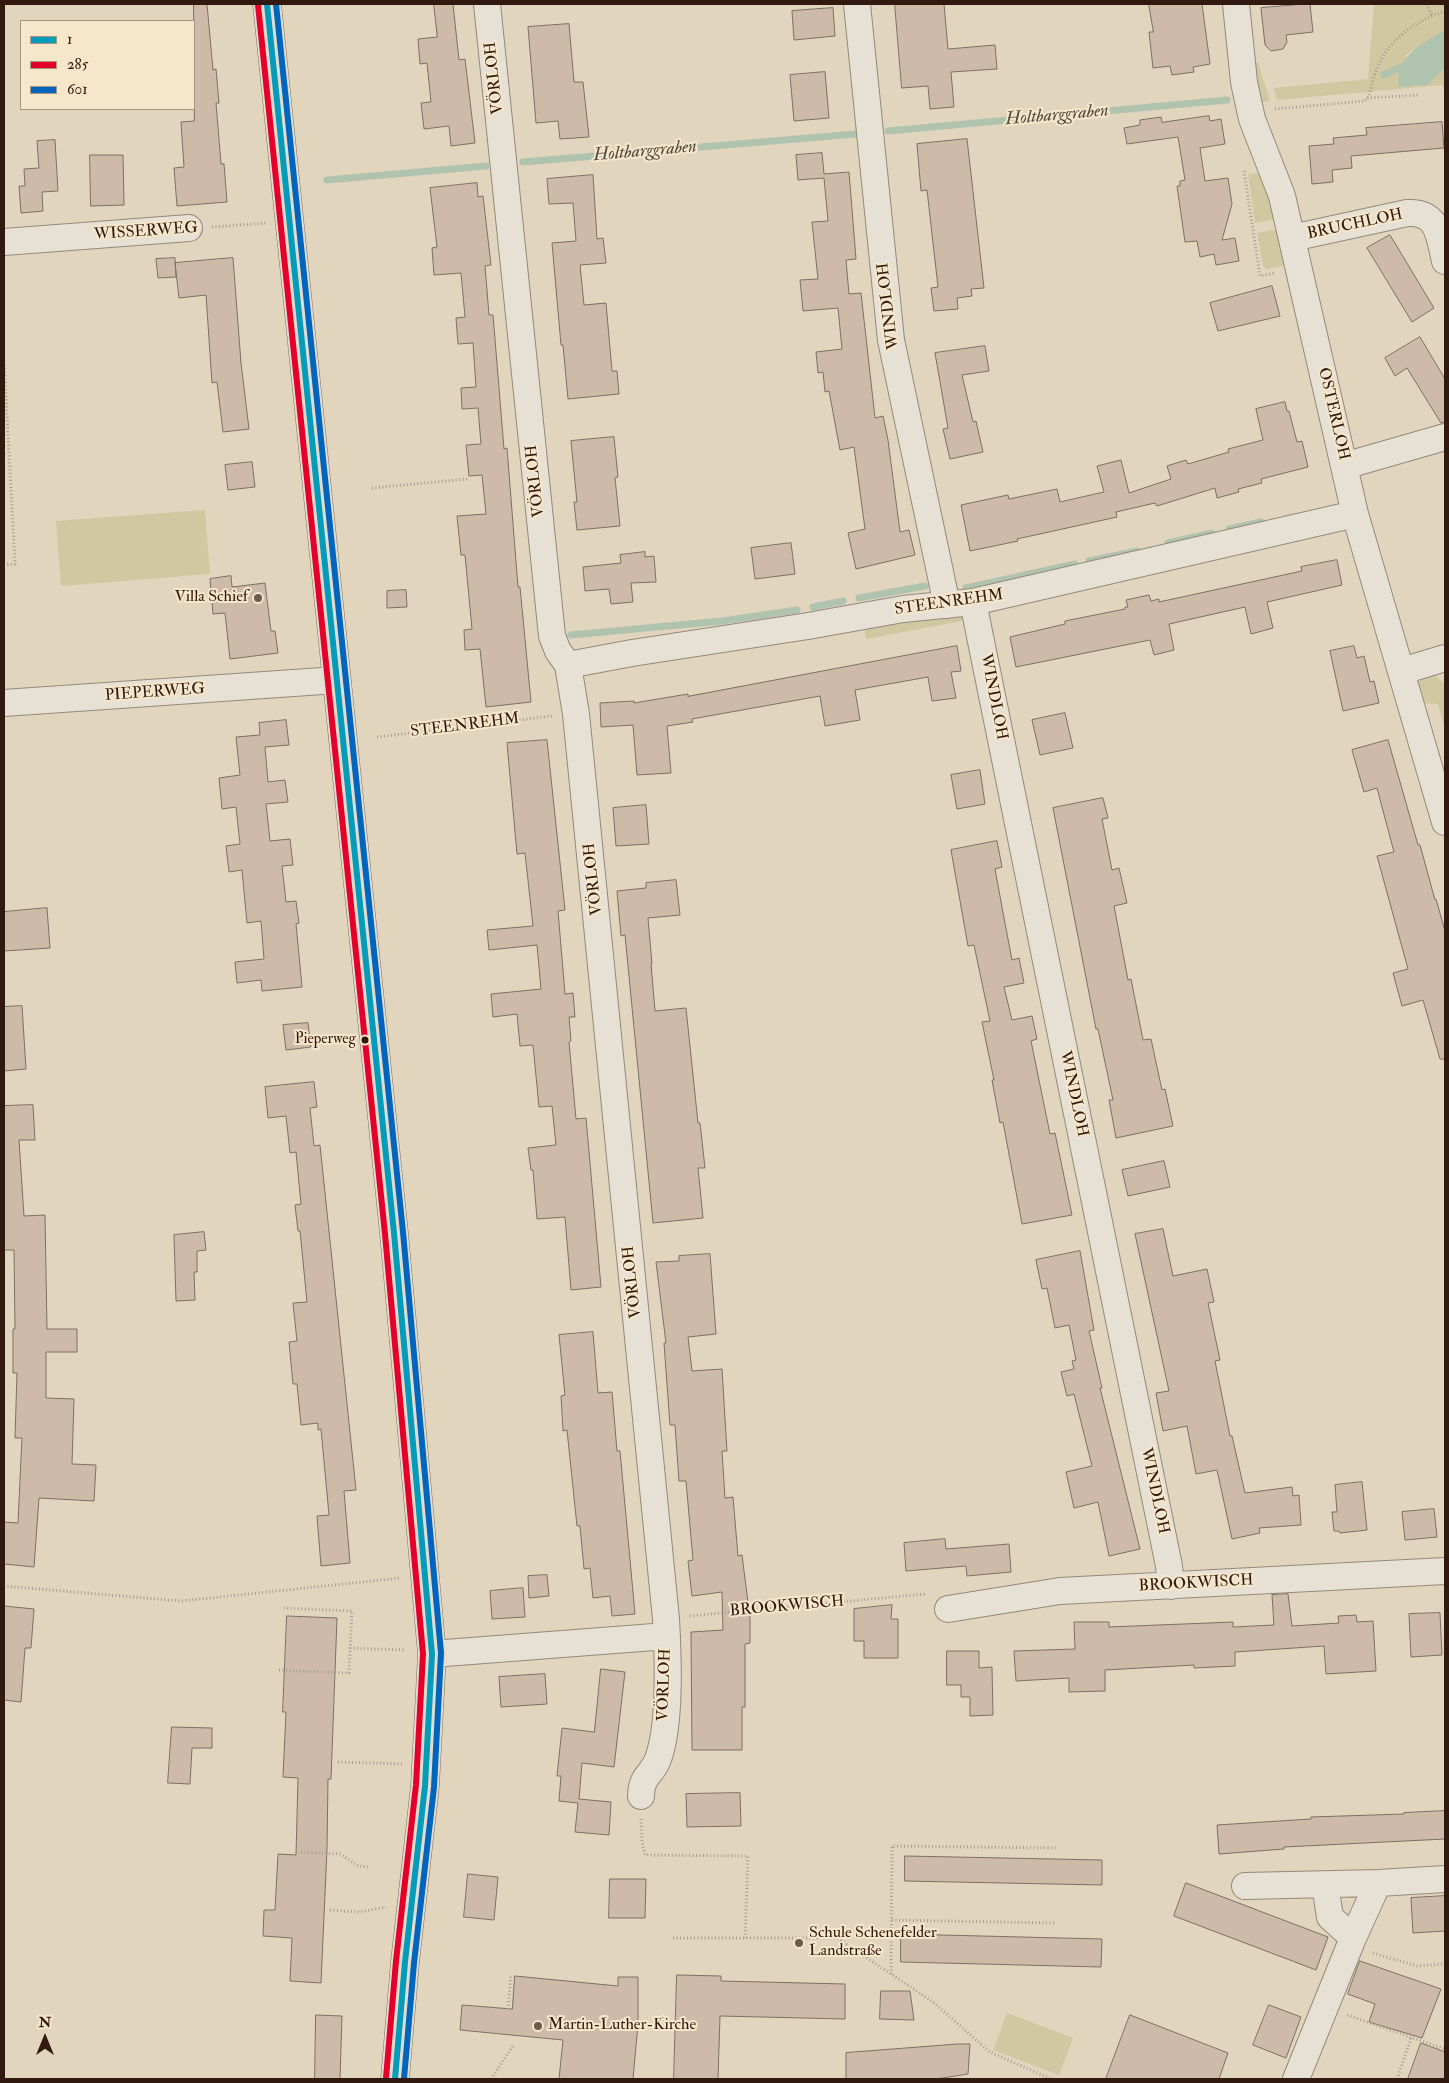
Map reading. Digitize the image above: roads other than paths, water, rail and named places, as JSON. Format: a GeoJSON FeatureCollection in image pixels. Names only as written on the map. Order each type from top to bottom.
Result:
{"type":"FeatureCollection","features":[{"type":"Feature","properties":{"kind":"main road"},"geometry":{"type":"LineString","coordinates":[[267,4],[394,1233],[432,1654],[425,1786],[405,1962],[395,2079]]}},
{"type":"Feature","properties":{"kind":"street","name":"VÖRLOH"},"geometry":{"type":"LineString","coordinates":[[487,4],[552,636],[558,651],[568,665],[576,714],[674,1626],[666,1715],[658,1760],[641,1784],[641,1796]]}},
{"type":"Feature","properties":{"kind":"street","name":"WINDLOH"},"geometry":{"type":"LineString","coordinates":[[857,4],[891,340],[947,605]]}},
{"type":"Feature","properties":{"kind":"street","name":"OSTERLOH"},"geometry":{"type":"LineString","coordinates":[[1236,4],[1252,120],[1282,196],[1355,514],[1445,822]]}},
{"type":"Feature","properties":{"kind":"street","name":"BRUCHLOH"},"geometry":{"type":"LineString","coordinates":[[1292,238],[1417,212],[1426,215],[1433,221],[1445,261]]}},
{"type":"Feature","properties":{"kind":"street","name":"WISSERWEG"},"geometry":{"type":"LineString","coordinates":[[4,242],[190,228]]}},
{"type":"Feature","properties":{"kind":"street"},"geometry":{"type":"LineString","coordinates":[[1344,466],[1445,437]]}},
{"type":"Feature","properties":{"kind":"street","name":"STEENREHM"},"geometry":{"type":"LineString","coordinates":[[568,665],[903,609],[973,602],[1355,514]]}},
{"type":"Feature","properties":{"kind":"street","name":"WINDLOH"},"geometry":{"type":"LineString","coordinates":[[973,602],[1167,1556],[1171,1586]]}},
{"type":"Feature","properties":{"kind":"street"},"geometry":{"type":"LineString","coordinates":[[1402,671],[1445,658]]}},
{"type":"Feature","properties":{"kind":"street","name":"PIEPERWEG"},"geometry":{"type":"LineString","coordinates":[[4,703],[336,680]]}},
{"type":"Feature","properties":{"kind":"street","name":"BROOKWISCH"},"geometry":{"type":"LineString","coordinates":[[948,1609],[1060,1591],[1445,1571]]}},
{"type":"Feature","properties":{"kind":"street"},"geometry":{"type":"LineString","coordinates":[[432,1654],[674,1626]]}},
{"type":"Feature","properties":{"kind":"street"},"geometry":{"type":"LineString","coordinates":[[1245,1886],[1326,1885],[1445,1879]]}},
{"type":"Feature","properties":{"kind":"street"},"geometry":{"type":"LineString","coordinates":[[1296,2079],[1351,1942],[1378,1883]]}},
{"type":"Feature","properties":{"kind":"street"},"geometry":{"type":"LineString","coordinates":[[1326,1885],[1330,1917],[1351,1942]]}},
{"type":"Feature","properties":{"kind":"waterway","name":"Holtbarggraben"},"geometry":{"type":"LineString","coordinates":[[1384,75],[1401,67]]}},
{"type":"Feature","properties":{"kind":"waterway","name":"Holtbarggraben"},"geometry":{"type":"LineString","coordinates":[[888,131],[1227,100]]}},
{"type":"Feature","properties":{"kind":"waterway","name":"Holtbarggraben"},"geometry":{"type":"LineString","coordinates":[[523,162],[856,134]]}},
{"type":"Feature","properties":{"kind":"waterway","name":"Holtbarggraben"},"geometry":{"type":"LineString","coordinates":[[327,180],[486,166]]}},
{"type":"Feature","properties":{"kind":"waterway"},"geometry":{"type":"LineString","coordinates":[[1229,529],[1261,522]]}},
{"type":"Feature","properties":{"kind":"waterway"},"geometry":{"type":"LineString","coordinates":[[1168,543],[1212,533]]}},
{"type":"Feature","properties":{"kind":"waterway"},"geometry":{"type":"LineString","coordinates":[[1089,561],[1137,551]]}},
{"type":"Feature","properties":{"kind":"waterway"},"geometry":{"type":"LineString","coordinates":[[966,588],[1075,564]]}},
{"type":"Feature","properties":{"kind":"waterway"},"geometry":{"type":"LineString","coordinates":[[859,598],[925,586]]}},
{"type":"Feature","properties":{"kind":"waterway"},"geometry":{"type":"LineString","coordinates":[[813,607],[843,601]]}},
{"type":"Feature","properties":{"kind":"waterway"},"geometry":{"type":"LineString","coordinates":[[571,635],[722,621],[797,610]]}},
{"type":"Feature","properties":{"kind":"place","name":"Villa Schief"},"geometry":{"type":"Point","coordinates":[258,598]}},
{"type":"Feature","properties":{"kind":"place","name":"Pieperweg"},"geometry":{"type":"Point","coordinates":[365,1040]}},
{"type":"Feature","properties":{"kind":"place","name":"Schule Schenefelder Landstraße"},"geometry":{"type":"Point","coordinates":[799,1943]}},
{"type":"Feature","properties":{"kind":"place","name":"Martin-Luther-Kirche"},"geometry":{"type":"Point","coordinates":[538,2026]}}]}
